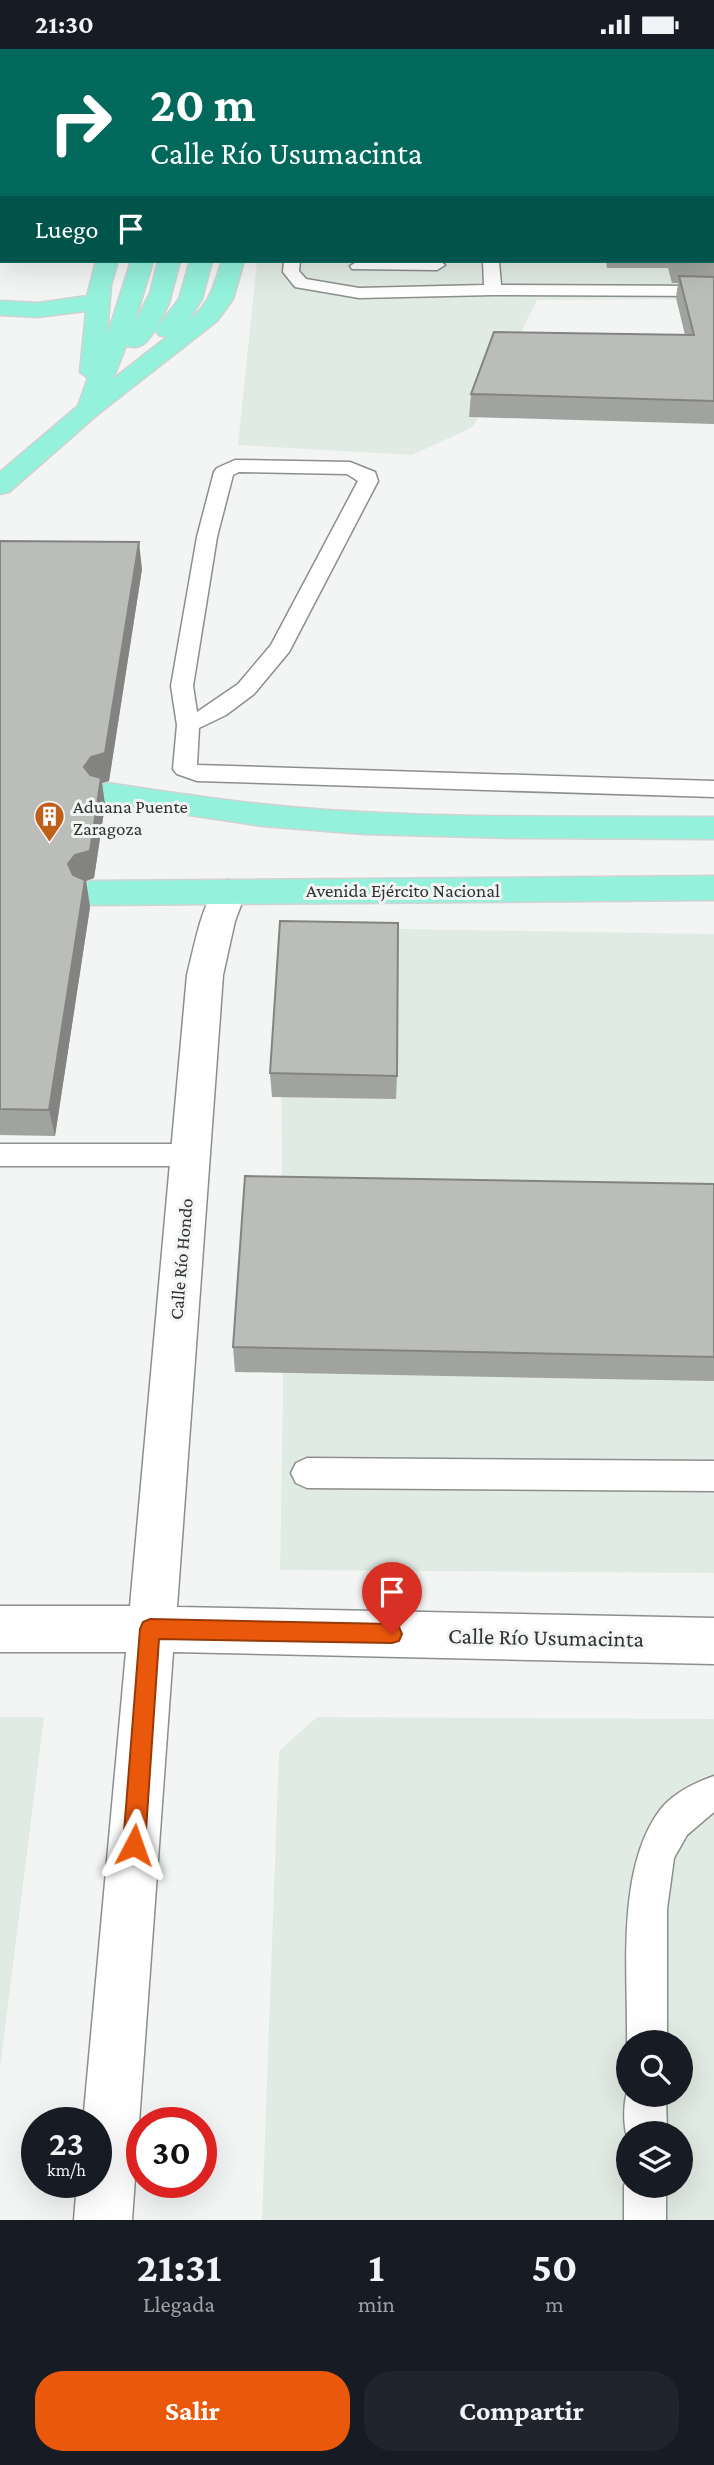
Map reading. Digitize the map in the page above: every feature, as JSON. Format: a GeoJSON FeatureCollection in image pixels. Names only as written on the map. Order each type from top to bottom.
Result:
{"type":"FeatureCollection","features":[{"type":"Feature","properties":{"kind":"main road"},"geometry":{"type":"LineString","coordinates":[[89,409],[98,302],[107,263]]}},
{"type":"Feature","properties":{"kind":"main road"},"geometry":{"type":"LineString","coordinates":[[89,409],[120,334],[141,263]]}},
{"type":"Feature","properties":{"kind":"main road"},"geometry":{"type":"LineString","coordinates":[[89,409],[122,355],[154,316],[163,293],[169,263]]}},
{"type":"Feature","properties":{"kind":"main road"},"geometry":{"type":"LineString","coordinates":[[89,409],[186,311],[195,294],[201,263]]}},
{"type":"Feature","properties":{"kind":"main road"},"geometry":{"type":"LineString","coordinates":[[0,486],[89,409],[209,316],[221,299],[232,263]]}},
{"type":"Feature","properties":{"kind":"main road"},"geometry":{"type":"LineString","coordinates":[[0,308],[38,310],[98,302]]}},
{"type":"Feature","properties":{"kind":"main road"},"geometry":{"type":"LineString","coordinates":[[107,794],[188,807],[311,820],[411,826],[714,828]]}},
{"type":"Feature","properties":{"kind":"main road","name":"Avenida Ejército Nacional"},"geometry":{"type":"LineString","coordinates":[[92,893],[714,888]]}},
{"type":"Feature","properties":{"kind":"street","name":"Calle Río Hondo"},"geometry":{"type":"LineString","coordinates":[[103,2220],[205,975],[218,921],[229,892]]}},
{"type":"Feature","properties":{"kind":"street","name":"Calle Río Usumacinta"},"geometry":{"type":"LineString","coordinates":[[0,1629],[150,1629],[714,1641]]}},
{"type":"Feature","properties":{"kind":"lane"},"geometry":{"type":"LineString","coordinates":[[292,263],[291,272],[301,283],[359,293],[493,290],[714,291]]}},
{"type":"Feature","properties":{"kind":"lane"},"geometry":{"type":"LineString","coordinates":[[359,293],[358,263],[437,263],[437,292]]}},
{"type":"Feature","properties":{"kind":"lane"},"geometry":{"type":"LineString","coordinates":[[491,263],[493,290]]}},
{"type":"Feature","properties":{"kind":"lane"},"geometry":{"type":"LineString","coordinates":[[188,725],[218,710],[233,696],[246,689],[281,647],[368,481],[368,476],[363,472],[350,468],[234,466],[224,472],[207,537],[183,687],[188,725],[186,769],[197,774],[714,789]]}},
{"type":"Feature","properties":{"kind":"lane"},"geometry":{"type":"LineString","coordinates":[[0,1155],[190,1155]]}},
{"type":"Feature","properties":{"kind":"lane"},"geometry":{"type":"LineString","coordinates":[[307,1473],[714,1476]]}},
{"type":"Feature","properties":{"kind":"lane"},"geometry":{"type":"LineString","coordinates":[[647,2030],[648,1909],[656,1854],[674,1822],[701,1800],[714,1794]]}},
{"type":"Feature","properties":{"kind":"lane"},"geometry":{"type":"LineString","coordinates":[[645,2198],[645,2220]]}},
{"type":"Feature","properties":{"kind":"shaded area"},"geometry":{"type":"Polygon","coordinates":[[[257,263],[714,263],[714,299],[537,300],[473,427],[412,455],[238,445],[257,263]]]}},
{"type":"Feature","properties":{"kind":"shaded area"},"geometry":{"type":"Polygon","coordinates":[[[281,927],[714,934],[714,1573],[280,1570],[283,1394],[281,927]]]}},
{"type":"Feature","properties":{"kind":"shaded area"},"geometry":{"type":"Polygon","coordinates":[[[0,1717],[44,1717],[0,2068],[0,1717]]]}},
{"type":"Feature","properties":{"kind":"shaded area"},"geometry":{"type":"Polygon","coordinates":[[[317,1717],[714,1719],[714,2220],[262,2220],[279,1751],[317,1717]]]}},
{"type":"Feature","properties":{"kind":"building"},"geometry":{"type":"Polygon","coordinates":[[[679,276],[714,277],[714,401],[471,394],[494,332],[694,335],[679,276]]]}},
{"type":"Feature","properties":{"kind":"building","name":"Aduana Puente Zaragoza"},"geometry":{"type":"Polygon","coordinates":[[[0,541],[139,542],[105,753],[91,757],[84,767],[90,775],[101,778],[90,851],[75,855],[68,864],[73,875],[85,880],[49,1110],[0,1109],[0,541]]]}},
{"type":"Feature","properties":{"kind":"building"},"geometry":{"type":"Polygon","coordinates":[[[280,921],[398,923],[397,1076],[270,1073],[280,921]]]}},
{"type":"Feature","properties":{"kind":"building"},"geometry":{"type":"Polygon","coordinates":[[[245,1176],[714,1184],[714,1357],[233,1347],[245,1176]]]}},
{"type":"Feature","properties":{"kind":"place","name":"Aduana Puente Zaragoza"},"geometry":{"type":"Point","coordinates":[50,844]}},
{"type":"Feature","properties":{"kind":"route"},"geometry":{"type":"LineString","coordinates":[[134,1845],[150,1629],[392,1634]]}}]}
